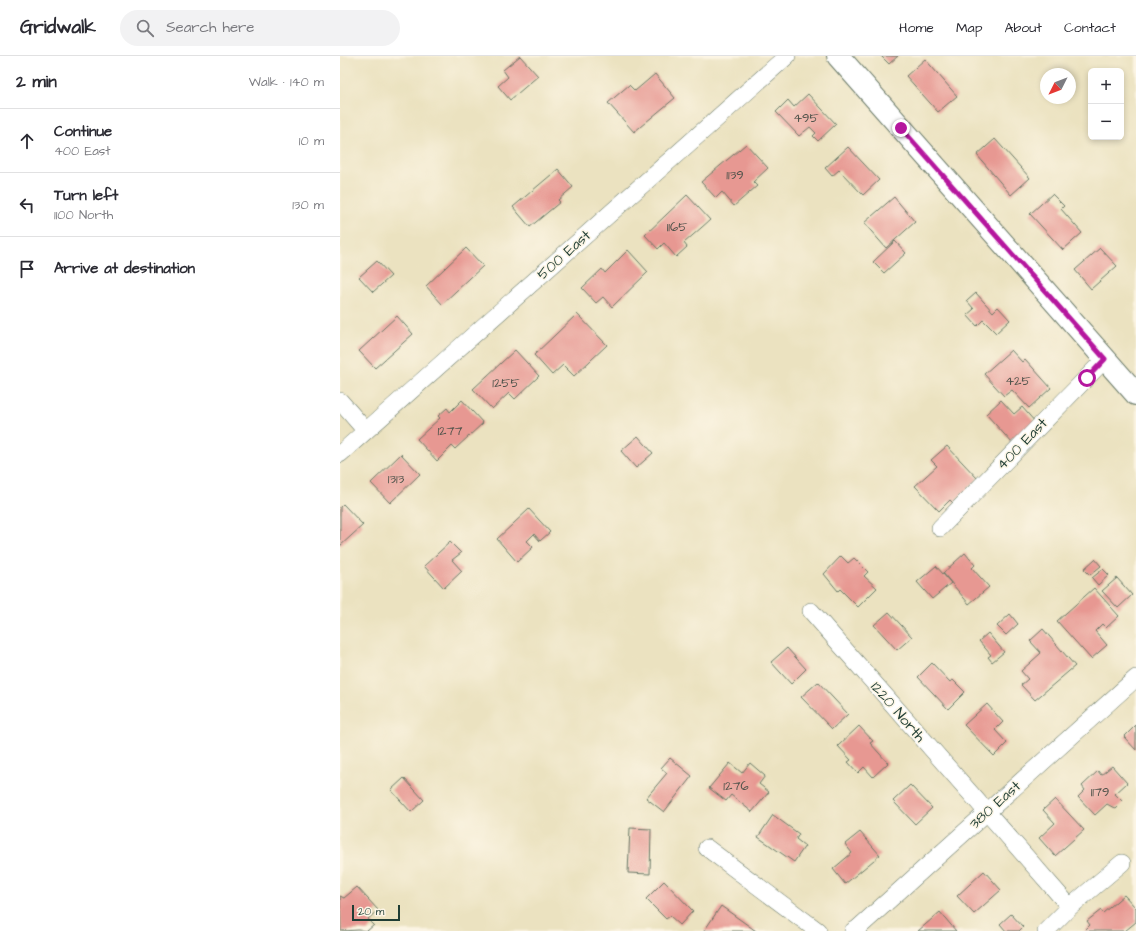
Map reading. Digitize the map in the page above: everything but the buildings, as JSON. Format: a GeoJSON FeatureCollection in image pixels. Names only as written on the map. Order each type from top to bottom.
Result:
{"type":"FeatureCollection","features":[{"type":"Feature","properties":{"kind":"street","name":"500 East"},"geometry":{"type":"LineString","coordinates":[[340,454],[787,56]]}},
{"type":"Feature","properties":{"kind":"street"},"geometry":{"type":"LineString","coordinates":[[838,56],[1136,394]]}},
{"type":"Feature","properties":{"kind":"street","name":"400 East"},"geometry":{"type":"LineString","coordinates":[[940,528],[1105,359]]}},
{"type":"Feature","properties":{"kind":"street"},"geometry":{"type":"LineString","coordinates":[[340,401],[366,431]]}},
{"type":"Feature","properties":{"kind":"street","name":"1220 North"},"geometry":{"type":"LineString","coordinates":[[810,612],[1070,907]]}},
{"type":"Feature","properties":{"kind":"street","name":"380 East"},"geometry":{"type":"LineString","coordinates":[[853,931],[858,929],[1136,678]]}},
{"type":"Feature","properties":{"kind":"street"},"geometry":{"type":"LineString","coordinates":[[707,848],[818,931]]}},
{"type":"Feature","properties":{"kind":"street"},"geometry":{"type":"LineString","coordinates":[[1046,931],[1070,907],[1122,863]]}},
{"type":"Feature","properties":{"kind":"route"},"geometry":{"type":"LineString","coordinates":[[901,128],[1105,359],[1087,378]]}}]}
